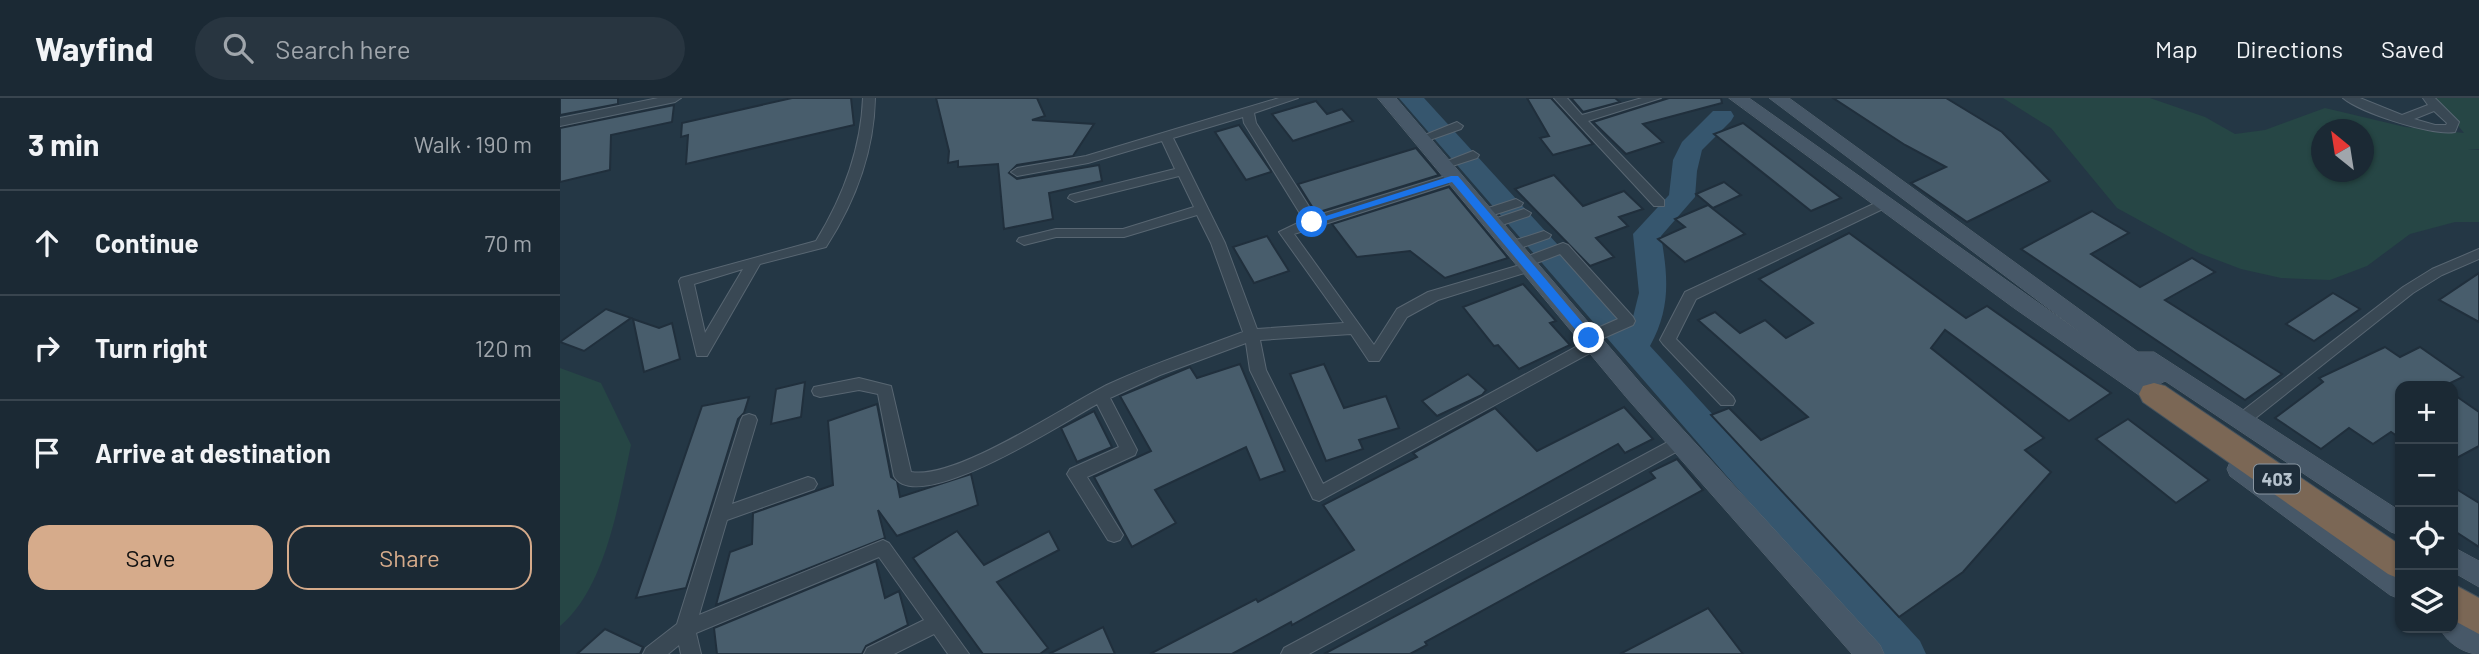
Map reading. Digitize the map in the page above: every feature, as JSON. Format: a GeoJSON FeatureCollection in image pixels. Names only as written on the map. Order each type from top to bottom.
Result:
{"type":"FeatureCollection","features":[{"type":"Feature","properties":{"kind":"highway","name":"403"},"geometry":{"type":"LineString","coordinates":[[2161,390],[2395,540]]}},
{"type":"Feature","properties":{"kind":"highway","name":"403"},"geometry":{"type":"LineString","coordinates":[[2161,390],[2395,560]]}},
{"type":"Feature","properties":{"kind":"highway"},"geometry":{"type":"LineString","coordinates":[[2458,582],[2479,597]]}},
{"type":"Feature","properties":{"kind":"highway"},"geometry":{"type":"LineString","coordinates":[[2458,603],[2479,618]]}},
{"type":"Feature","properties":{"kind":"main road"},"geometry":{"type":"LineString","coordinates":[[1387,98],[1426,136],[1449,171],[1679,442],[1870,654]]}},
{"type":"Feature","properties":{"kind":"main road","name":"403"},"geometry":{"type":"LineString","coordinates":[[1738,98],[2022,303],[2161,390]]}},
{"type":"Feature","properties":{"kind":"main road","name":"403"},"geometry":{"type":"LineString","coordinates":[[1778,98],[2049,296],[2161,390]]}},
{"type":"Feature","properties":{"kind":"main road"},"geometry":{"type":"LineString","coordinates":[[2049,296],[2394,519]]}},
{"type":"Feature","properties":{"kind":"main road"},"geometry":{"type":"LineString","coordinates":[[2022,303],[2141,396],[2395,583]]}},
{"type":"Feature","properties":{"kind":"main road"},"geometry":{"type":"LineString","coordinates":[[2458,560],[2479,573]]}},
{"type":"Feature","properties":{"kind":"main road"},"geometry":{"type":"LineString","coordinates":[[2458,630],[2479,646]]}},
{"type":"Feature","properties":{"kind":"street"},"geometry":{"type":"LineString","coordinates":[[560,122],[675,98]]}},
{"type":"Feature","properties":{"kind":"street"},"geometry":{"type":"LineString","coordinates":[[755,261],[702,352],[686,281],[755,261],[821,244],[838,220],[852,182],[863,138],[869,130],[869,98]]}},
{"type":"Feature","properties":{"kind":"street"},"geometry":{"type":"LineString","coordinates":[[1017,172],[1087,159],[1292,98]]}},
{"type":"Feature","properties":{"kind":"street"},"geometry":{"type":"LineString","coordinates":[[1560,98],[1659,203]]}},
{"type":"Feature","properties":{"kind":"street"},"geometry":{"type":"LineString","coordinates":[[1580,120],[1655,98]]}},
{"type":"Feature","properties":{"kind":"street"},"geometry":{"type":"LineString","coordinates":[[2349,98],[2402,119],[2434,129],[2451,129],[2453,122],[2432,102],[2402,119]]}},
{"type":"Feature","properties":{"kind":"street"},"geometry":{"type":"LineString","coordinates":[[1248,111],[1250,123],[1312,222]]}},
{"type":"Feature","properties":{"kind":"street"},"geometry":{"type":"LineString","coordinates":[[1426,136],[1457,126]]}},
{"type":"Feature","properties":{"kind":"street"},"geometry":{"type":"LineString","coordinates":[[1166,136],[1218,243],[1252,335],[1258,370],[1319,494],[1628,321],[1563,248],[1521,257],[1433,296],[1402,313],[1374,357],[1286,232],[1449,171],[1473,155]]}},
{"type":"Feature","properties":{"kind":"street"},"geometry":{"type":"LineString","coordinates":[[1075,198],[1182,171]]}},
{"type":"Feature","properties":{"kind":"street"},"geometry":{"type":"LineString","coordinates":[[1727,401],[1668,340],[1690,296],[1884,203]]}},
{"type":"Feature","properties":{"kind":"street"},"geometry":{"type":"LineString","coordinates":[[1489,219],[1520,208]]}},
{"type":"Feature","properties":{"kind":"street"},"geometry":{"type":"LineString","coordinates":[[1024,241],[1056,233],[1124,233],[1201,209]]}},
{"type":"Feature","properties":{"kind":"street"},"geometry":{"type":"LineString","coordinates":[[1521,257],[1544,234]]}},
{"type":"Feature","properties":{"kind":"street"},"geometry":{"type":"LineString","coordinates":[[2242,420],[2408,290],[2479,254]]}},
{"type":"Feature","properties":{"kind":"street"},"geometry":{"type":"LineString","coordinates":[[820,391],[859,384],[885,390],[903,476],[919,480],[967,467],[1100,395],[1150,372],[1252,335],[1355,328]]}},
{"type":"Feature","properties":{"kind":"street"},"geometry":{"type":"LineString","coordinates":[[1100,395],[1129,450],[1076,474],[1114,535]]}},
{"type":"Feature","properties":{"kind":"street"},"geometry":{"type":"LineString","coordinates":[[691,654],[685,629],[748,420]]}},
{"type":"Feature","properties":{"kind":"street"},"geometry":{"type":"LineString","coordinates":[[1292,654],[1679,442]]}},
{"type":"Feature","properties":{"kind":"street"},"geometry":{"type":"LineString","coordinates":[[719,516],[808,484]]}},
{"type":"Feature","properties":{"kind":"street"},"geometry":{"type":"LineString","coordinates":[[653,654],[685,629],[883,548],[959,654]]}},
{"type":"Feature","properties":{"kind":"street"},"geometry":{"type":"LineString","coordinates":[[874,654],[937,623]]}},
{"type":"Feature","properties":{"kind":"green space"},"geometry":{"type":"Polygon","coordinates":[[[2003,98],[2150,98],[2205,117],[2235,134],[2265,130],[2325,108],[2371,119],[2311,119],[2311,182],[2374,182],[2374,120],[2405,127],[2464,133],[2436,98],[2479,98],[2479,149],[2468,149],[2479,150],[2479,222],[2455,222],[2410,234],[2367,266],[2330,280],[2281,278],[2241,269],[2199,253],[2117,208],[2051,128],[2003,98]]]}},
{"type":"Feature","properties":{"kind":"green space"},"geometry":{"type":"Polygon","coordinates":[[[560,368],[601,383],[631,445],[615,517],[600,567],[576,610],[560,626],[560,368]]]}},
{"type":"Feature","properties":{"kind":"building"},"geometry":{"type":"Polygon","coordinates":[[[560,98],[618,98],[618,104],[560,115],[560,98]]]}},
{"type":"Feature","properties":{"kind":"building"},"geometry":{"type":"Polygon","coordinates":[[[792,98],[851,98],[854,125],[686,164],[688,135],[681,137],[682,123],[792,98]]]}},
{"type":"Feature","properties":{"kind":"building"},"geometry":{"type":"Polygon","coordinates":[[[936,98],[1037,98],[1045,116],[1032,120],[1094,124],[1073,156],[1017,165],[1009,173],[1017,179],[1099,165],[1102,181],[1049,193],[1053,219],[1004,229],[998,164],[958,167],[958,161],[948,163],[949,151],[936,98]]]}},
{"type":"Feature","properties":{"kind":"building"},"geometry":{"type":"Polygon","coordinates":[[[1527,98],[1551,98],[1593,144],[1553,155],[1540,138],[1549,136],[1527,98]]]}},
{"type":"Feature","properties":{"kind":"building"},"geometry":{"type":"Polygon","coordinates":[[[1571,98],[1615,98],[1620,102],[1583,112],[1571,98]]]}},
{"type":"Feature","properties":{"kind":"building"},"geometry":{"type":"Polygon","coordinates":[[[1669,98],[1721,98],[1722,103],[1643,124],[1663,142],[1626,154],[1593,122],[1669,98]]]}},
{"type":"Feature","properties":{"kind":"building"},"geometry":{"type":"Polygon","coordinates":[[[1833,98],[1946,98],[2002,132],[2050,181],[1967,222],[1911,183],[1946,167],[1905,145],[1833,98]]]}},
{"type":"Feature","properties":{"kind":"building"},"geometry":{"type":"Polygon","coordinates":[[[1316,101],[1327,114],[1342,109],[1353,121],[1293,141],[1272,114],[1316,101]]]}},
{"type":"Feature","properties":{"kind":"building"},"geometry":{"type":"Polygon","coordinates":[[[674,105],[672,122],[611,135],[610,170],[560,182],[560,128],[674,105]]]}},
{"type":"Feature","properties":{"kind":"building"},"geometry":{"type":"Polygon","coordinates":[[[1743,123],[1841,198],[1811,211],[1714,134],[1743,123]]]}},
{"type":"Feature","properties":{"kind":"building"},"geometry":{"type":"Polygon","coordinates":[[[1239,125],[1271,172],[1246,180],[1215,132],[1239,125]]]}},
{"type":"Feature","properties":{"kind":"building"},"geometry":{"type":"Polygon","coordinates":[[[1416,148],[1439,175],[1316,213],[1298,184],[1416,148]]]}},
{"type":"Feature","properties":{"kind":"building"},"geometry":{"type":"Polygon","coordinates":[[[1554,175],[1583,206],[1624,191],[1643,209],[1619,217],[1628,226],[1596,238],[1614,257],[1590,266],[1515,189],[1554,175]]]}},
{"type":"Feature","properties":{"kind":"building"},"geometry":{"type":"Polygon","coordinates":[[[1724,182],[1741,195],[1713,208],[1696,194],[1724,182]]]}},
{"type":"Feature","properties":{"kind":"building"},"geometry":{"type":"Polygon","coordinates":[[[1449,187],[1508,258],[1445,278],[1410,251],[1357,257],[1332,224],[1449,187]]]}},
{"type":"Feature","properties":{"kind":"building"},"geometry":{"type":"Polygon","coordinates":[[[1708,205],[1745,234],[1685,262],[1658,239],[1685,227],[1675,219],[1708,205]]]}},
{"type":"Feature","properties":{"kind":"building"},"geometry":{"type":"Polygon","coordinates":[[[2092,211],[2129,233],[2091,254],[2140,287],[2192,258],[2215,272],[2165,300],[2282,374],[2245,400],[2021,249],[2092,211]]]}},
{"type":"Feature","properties":{"kind":"building"},"geometry":{"type":"Polygon","coordinates":[[[1849,233],[1966,318],[1987,306],[2111,393],[2069,421],[1945,330],[1931,348],[2044,438],[2025,450],[2051,472],[1963,572],[1899,617],[1711,415],[1729,408],[1761,440],[1808,417],[1698,320],[1715,312],[1740,333],[1765,320],[1786,338],[1813,323],[1759,279],[1849,233]]]}},
{"type":"Feature","properties":{"kind":"building"},"geometry":{"type":"Polygon","coordinates":[[[1267,236],[1289,271],[1254,283],[1233,247],[1267,236]]]}},
{"type":"Feature","properties":{"kind":"building"},"geometry":{"type":"Polygon","coordinates":[[[2479,273],[2479,322],[2439,300],[2479,273]]]}},
{"type":"Feature","properties":{"kind":"building"},"geometry":{"type":"Polygon","coordinates":[[[1523,284],[1556,321],[1550,323],[1570,345],[1519,369],[1498,345],[1494,346],[1463,307],[1523,284]]]}},
{"type":"Feature","properties":{"kind":"building"},"geometry":{"type":"Polygon","coordinates":[[[2333,293],[2360,309],[2314,341],[2286,324],[2333,293]]]}},
{"type":"Feature","properties":{"kind":"building"},"geometry":{"type":"Polygon","coordinates":[[[606,309],[631,318],[584,351],[560,342],[606,309]]]}},
{"type":"Feature","properties":{"kind":"building"},"geometry":{"type":"Polygon","coordinates":[[[633,319],[659,328],[672,323],[680,359],[644,372],[633,319]]]}},
{"type":"Feature","properties":{"kind":"building"},"geometry":{"type":"Polygon","coordinates":[[[2385,347],[2400,357],[2420,347],[2463,377],[2455,381],[2395,381],[2395,435],[2391,432],[2373,444],[2349,428],[2321,449],[2275,418],[2323,382],[2319,378],[2385,347]]]}},
{"type":"Feature","properties":{"kind":"building"},"geometry":{"type":"Polygon","coordinates":[[[1240,364],[1285,471],[1260,480],[1246,447],[1155,490],[1176,523],[1132,547],[1094,477],[1151,451],[1120,396],[1190,367],[1197,378],[1240,364]]]}},
{"type":"Feature","properties":{"kind":"building"},"geometry":{"type":"Polygon","coordinates":[[[1324,364],[1344,408],[1386,396],[1399,428],[1359,440],[1363,449],[1326,461],[1290,374],[1324,364]]]}},
{"type":"Feature","properties":{"kind":"building"},"geometry":{"type":"Polygon","coordinates":[[[1468,374],[1486,390],[1482,395],[1437,416],[1422,401],[1468,374]]]}},
{"type":"Feature","properties":{"kind":"building"},"geometry":{"type":"Polygon","coordinates":[[[805,382],[801,417],[771,424],[776,389],[805,382]]]}},
{"type":"Feature","properties":{"kind":"building"},"geometry":{"type":"Polygon","coordinates":[[[749,397],[744,413],[738,419],[686,588],[636,598],[702,406],[749,397]]]}},
{"type":"Feature","properties":{"kind":"building"},"geometry":{"type":"Polygon","coordinates":[[[2458,397],[2479,412],[2479,446],[2458,457],[2458,397]]]}},
{"type":"Feature","properties":{"kind":"building"},"geometry":{"type":"Polygon","coordinates":[[[877,404],[891,477],[897,481],[900,497],[971,474],[978,505],[897,536],[878,510],[885,538],[716,605],[730,552],[752,544],[753,513],[833,485],[828,421],[877,404]]]}},
{"type":"Feature","properties":{"kind":"building"},"geometry":{"type":"Polygon","coordinates":[[[1624,407],[1653,439],[1625,453],[1618,444],[1292,625],[1291,622],[1232,654],[1150,654],[1256,599],[1258,602],[1354,550],[1323,505],[1417,457],[1413,453],[1495,408],[1537,451],[1624,407]]]}},
{"type":"Feature","properties":{"kind":"building"},"geometry":{"type":"Polygon","coordinates":[[[1094,411],[1112,447],[1077,462],[1061,428],[1094,411]]]}},
{"type":"Feature","properties":{"kind":"building"},"geometry":{"type":"Polygon","coordinates":[[[2128,419],[2209,480],[2176,503],[2096,439],[2128,419]]]}},
{"type":"Feature","properties":{"kind":"building"},"geometry":{"type":"Polygon","coordinates":[[[1677,459],[1703,490],[1425,642],[1427,645],[1410,654],[1324,654],[1655,478],[1650,472],[1677,459]]]}},
{"type":"Feature","properties":{"kind":"building"},"geometry":{"type":"Polygon","coordinates":[[[2458,490],[2479,503],[2479,547],[2458,533],[2458,490]]]}},
{"type":"Feature","properties":{"kind":"building"},"geometry":{"type":"Polygon","coordinates":[[[957,531],[984,565],[1049,531],[1059,550],[997,582],[1048,648],[1040,654],[983,654],[913,558],[957,531]]]}},
{"type":"Feature","properties":{"kind":"building"},"geometry":{"type":"Polygon","coordinates":[[[876,561],[885,598],[899,591],[908,625],[866,646],[862,654],[717,654],[714,628],[876,561]]]}},
{"type":"Feature","properties":{"kind":"building"},"geometry":{"type":"Polygon","coordinates":[[[1708,608],[1743,654],[1620,654],[1708,608]]]}},
{"type":"Feature","properties":{"kind":"building"},"geometry":{"type":"Polygon","coordinates":[[[1103,627],[1115,654],[1049,654],[1103,627]]]}},
{"type":"Feature","properties":{"kind":"building"},"geometry":{"type":"Polygon","coordinates":[[[605,629],[643,647],[640,654],[577,654],[605,629]]]}},
{"type":"Feature","properties":{"kind":"waterway"},"geometry":{"type":"LineString","coordinates":[[1411,98],[1634,348]]}},
{"type":"Feature","properties":{"kind":"waterway"},"geometry":{"type":"LineString","coordinates":[[1634,348],[1649,319],[1654,293],[1647,234],[1682,197],[1684,171],[1690,150],[1702,133],[1722,116]]}},
{"type":"Feature","properties":{"kind":"waterway"},"geometry":{"type":"LineString","coordinates":[[1634,348],[1906,654]]}},
{"type":"Feature","properties":{"kind":"route"},"geometry":{"type":"LineString","coordinates":[[1312,222],[1454,178],[1589,338]]}}]}
